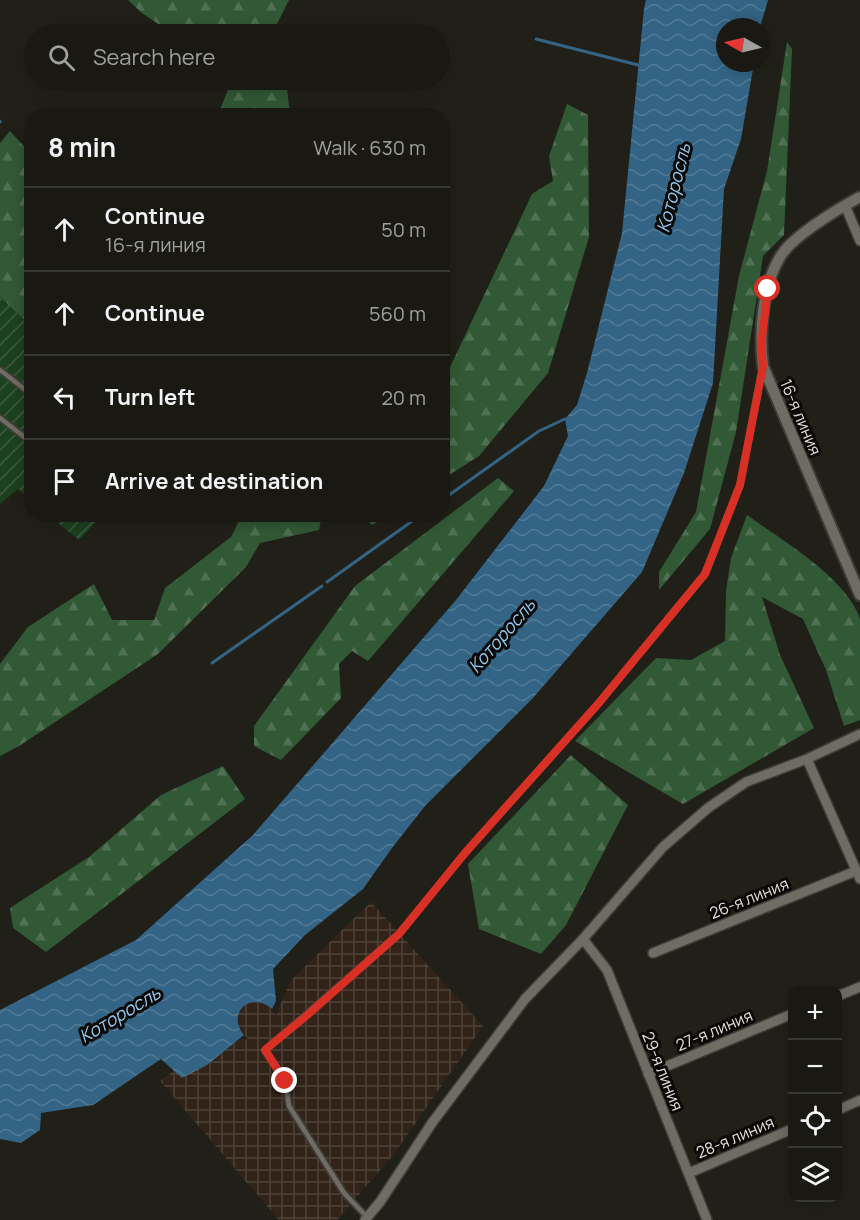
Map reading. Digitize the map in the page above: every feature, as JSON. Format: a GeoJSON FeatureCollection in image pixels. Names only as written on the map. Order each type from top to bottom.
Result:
{"type":"FeatureCollection","features":[{"type":"Feature","properties":{"kind":"street","name":"16-я линия"},"geometry":{"type":"LineString","coordinates":[[860,197],[795,241],[783,253],[774,268],[764,312],[761,345],[763,366],[860,595]]}},
{"type":"Feature","properties":{"kind":"street"},"geometry":{"type":"LineString","coordinates":[[845,205],[860,241]]}},
{"type":"Feature","properties":{"kind":"street"},"geometry":{"type":"LineString","coordinates":[[367,1219],[432,1123],[525,999],[583,939],[663,848],[708,808],[746,782],[807,759],[860,734]]}},
{"type":"Feature","properties":{"kind":"street"},"geometry":{"type":"LineString","coordinates":[[807,759],[858,875]]}},
{"type":"Feature","properties":{"kind":"street","name":"26-я линия"},"geometry":{"type":"LineString","coordinates":[[652,953],[858,875]]}},
{"type":"Feature","properties":{"kind":"street","name":"29-я линия"},"geometry":{"type":"LineString","coordinates":[[583,939],[607,970],[707,1220]]}},
{"type":"Feature","properties":{"kind":"street"},"geometry":{"type":"LineString","coordinates":[[842,994],[860,987]]}},
{"type":"Feature","properties":{"kind":"street","name":"27-я линия"},"geometry":{"type":"LineString","coordinates":[[648,1074],[788,1016]]}},
{"type":"Feature","properties":{"kind":"street"},"geometry":{"type":"LineString","coordinates":[[842,1108],[860,1100]]}},
{"type":"Feature","properties":{"kind":"street","name":"28-я линия"},"geometry":{"type":"LineString","coordinates":[[689,1173],[788,1131]]}},
{"type":"Feature","properties":{"kind":"lane"},"geometry":{"type":"LineString","coordinates":[[367,1219],[344,1194],[289,1106],[285,1081],[265,1050],[399,934],[465,853],[598,704],[705,574],[740,485],[763,366]]}},
{"type":"Feature","properties":{"kind":"lane"},"geometry":{"type":"LineString","coordinates":[[0,370],[24,389]]}},
{"type":"Feature","properties":{"kind":"lane"},"geometry":{"type":"LineString","coordinates":[[0,418],[24,437]]}},
{"type":"Feature","properties":{"kind":"shaded area"},"geometry":{"type":"Polygon","coordinates":[[[371,902],[483,1026],[394,1154],[337,1220],[279,1220],[160,1081],[212,1043],[248,1039],[240,1031],[237,1023],[242,1007],[249,1002],[258,1001],[266,1003],[276,1015],[291,980],[371,902]]]}},
{"type":"Feature","properties":{"kind":"green space"},"geometry":{"type":"Polygon","coordinates":[[[128,0],[289,0],[277,24],[158,24],[128,0]]]}},
{"type":"Feature","properties":{"kind":"green space"},"geometry":{"type":"Polygon","coordinates":[[[787,42],[792,49],[784,235],[763,256],[736,432],[710,529],[659,590],[659,572],[696,512],[739,276],[767,171],[787,42]]]}},
{"type":"Feature","properties":{"kind":"green space"},"geometry":{"type":"Polygon","coordinates":[[[228,90],[287,90],[289,108],[221,108],[228,90]]]}},
{"type":"Feature","properties":{"kind":"green space"},"geometry":{"type":"Polygon","coordinates":[[[567,104],[588,115],[589,237],[548,373],[479,456],[450,475],[450,367],[532,194],[553,181],[549,156],[567,104]]]}},
{"type":"Feature","properties":{"kind":"green space"},"geometry":{"type":"Polygon","coordinates":[[[10,131],[24,146],[24,320],[0,297],[0,143],[10,131]]]}},
{"type":"Feature","properties":{"kind":"green space"},"geometry":{"type":"Polygon","coordinates":[[[0,297],[24,320],[24,494],[18,489],[0,504],[0,297]]]}},
{"type":"Feature","properties":{"kind":"green space"},"geometry":{"type":"Polygon","coordinates":[[[498,478],[514,491],[368,661],[352,651],[339,664],[341,698],[281,760],[254,746],[254,726],[355,586],[440,522],[450,522],[450,514],[498,478]]]}},
{"type":"Feature","properties":{"kind":"green space"},"geometry":{"type":"Polygon","coordinates":[[[747,515],[811,561],[842,589],[853,604],[860,619],[860,720],[844,726],[826,670],[803,619],[762,597],[780,655],[814,728],[683,804],[575,741],[656,658],[691,660],[725,641],[726,591],[731,558],[747,515]]]}},
{"type":"Feature","properties":{"kind":"green space"},"geometry":{"type":"Polygon","coordinates":[[[57,522],[96,522],[79,540],[57,522]]]}},
{"type":"Feature","properties":{"kind":"green space"},"geometry":{"type":"Polygon","coordinates":[[[238,522],[321,522],[319,530],[260,543],[246,567],[158,654],[19,746],[0,756],[0,664],[28,627],[94,584],[112,620],[154,620],[165,588],[231,537],[238,522]]]}},
{"type":"Feature","properties":{"kind":"green space"},"geometry":{"type":"Polygon","coordinates":[[[571,755],[628,805],[566,925],[541,954],[479,929],[468,864],[571,755]]]}},
{"type":"Feature","properties":{"kind":"green space"},"geometry":{"type":"Polygon","coordinates":[[[223,766],[245,799],[46,952],[13,928],[10,908],[89,857],[161,795],[223,766]]]}},
{"type":"Feature","properties":{"kind":"water","name":"Которосль"},"geometry":{"type":"Polygon","coordinates":[[[646,0],[768,0],[763,18],[716,18],[716,72],[752,72],[741,139],[724,189],[713,383],[684,473],[642,572],[533,698],[425,806],[363,889],[305,935],[273,969],[276,1001],[272,1009],[256,1002],[243,1007],[238,1019],[239,1027],[244,1035],[207,1065],[182,1078],[161,1059],[93,1105],[41,1113],[40,1130],[21,1143],[0,1139],[0,1010],[136,940],[253,835],[456,600],[544,486],[568,436],[565,419],[577,405],[587,373],[622,233],[646,0]]]}},
{"type":"Feature","properties":{"kind":"waterway"},"geometry":{"type":"LineString","coordinates":[[536,39],[642,66]]}},
{"type":"Feature","properties":{"kind":"waterway"},"geometry":{"type":"LineString","coordinates":[[450,494],[539,431],[565,419]]}},
{"type":"Feature","properties":{"kind":"waterway"},"geometry":{"type":"LineString","coordinates":[[327,582],[411,522]]}},
{"type":"Feature","properties":{"kind":"waterway"},"geometry":{"type":"LineString","coordinates":[[212,663],[322,586]]}},
{"type":"Feature","properties":{"kind":"route"},"geometry":{"type":"LineString","coordinates":[[285,1081],[265,1050],[399,934],[465,853],[598,704],[705,574],[740,485],[763,366],[761,345],[768,289]]}}]}
